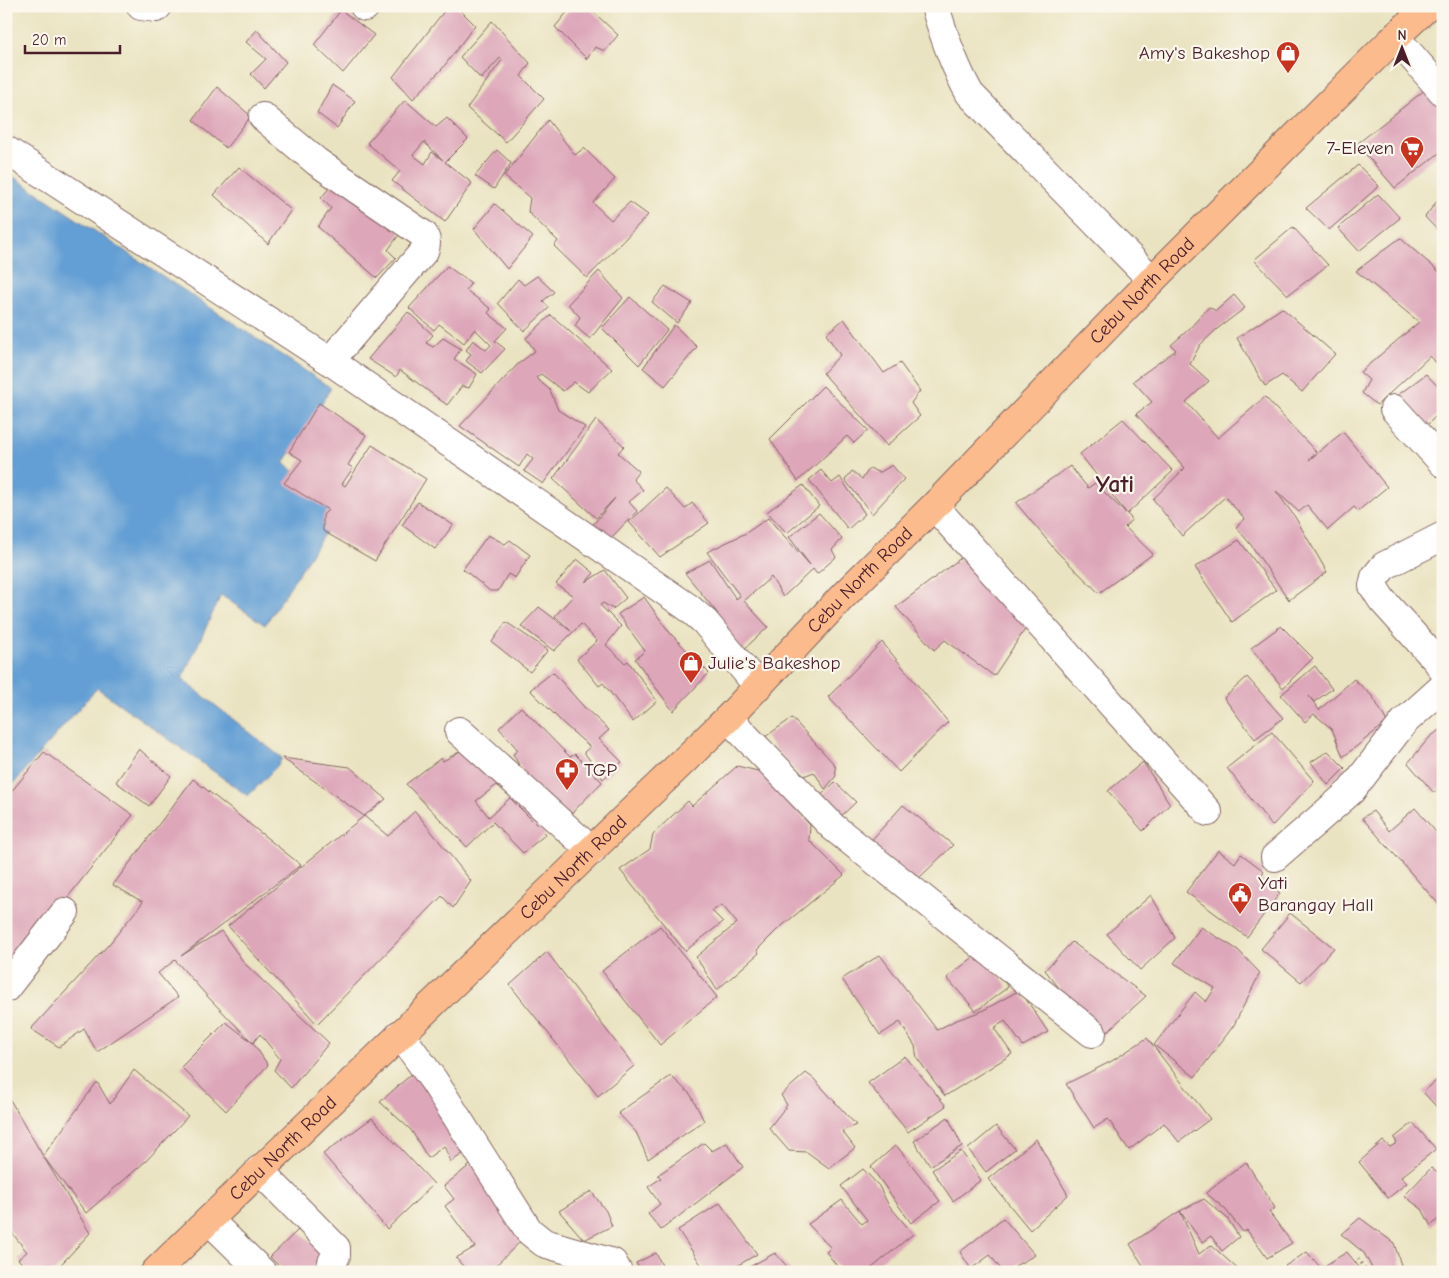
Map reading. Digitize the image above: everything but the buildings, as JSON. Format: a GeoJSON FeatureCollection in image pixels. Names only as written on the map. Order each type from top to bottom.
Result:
{"type":"FeatureCollection","features":[{"type":"Feature","properties":{"kind":"main road","name":"Cebu North Road"},"geometry":{"type":"LineString","coordinates":[[155,1272],[728,718],[758,684],[934,506],[1152,280],[1428,6]]}},
{"type":"Feature","properties":{"kind":"street"},"geometry":{"type":"LineString","coordinates":[[141,6],[156,8],[158,6]]}},
{"type":"Feature","properties":{"kind":"street"},"geometry":{"type":"LineString","coordinates":[[935,6],[958,74],[970,94],[1152,280]]}},
{"type":"Feature","properties":{"kind":"street"},"geometry":{"type":"LineString","coordinates":[[1395,37],[1443,92]]}},
{"type":"Feature","properties":{"kind":"street"},"geometry":{"type":"LineString","coordinates":[[263,117],[317,162],[424,235],[427,240],[427,246],[424,251],[330,361]]}},
{"type":"Feature","properties":{"kind":"street"},"geometry":{"type":"LineString","coordinates":[[6,150],[330,361],[689,608],[705,622],[758,684]]}},
{"type":"Feature","properties":{"kind":"street"},"geometry":{"type":"LineString","coordinates":[[1394,409],[1443,463]]}},
{"type":"Feature","properties":{"kind":"street"},"geometry":{"type":"LineString","coordinates":[[934,506],[1208,812]]}},
{"type":"Feature","properties":{"kind":"street"},"geometry":{"type":"LineString","coordinates":[[1443,536],[1384,566],[1375,577],[1373,586],[1382,600],[1443,670]]}},
{"type":"Feature","properties":{"kind":"street"},"geometry":{"type":"LineString","coordinates":[[1275,857],[1350,791],[1404,722],[1443,688]]}},
{"type":"Feature","properties":{"kind":"street"},"geometry":{"type":"LineString","coordinates":[[728,718],[833,827],[1092,1033]]}},
{"type":"Feature","properties":{"kind":"street"},"geometry":{"type":"LineString","coordinates":[[459,731],[592,851]]}},
{"type":"Feature","properties":{"kind":"street"},"geometry":{"type":"LineString","coordinates":[[6,988],[64,912]]}},
{"type":"Feature","properties":{"kind":"street"},"geometry":{"type":"LineString","coordinates":[[400,1034],[434,1082],[529,1231],[544,1243],[614,1263],[618,1272]]}},
{"type":"Feature","properties":{"kind":"street"},"geometry":{"type":"LineString","coordinates":[[260,1170],[336,1248],[336,1256],[332,1262]]}},
{"type":"Feature","properties":{"kind":"street"},"geometry":{"type":"LineString","coordinates":[[208,1220],[262,1272]]}},
{"type":"Feature","properties":{"kind":"path"},"geometry":{"type":"LineString","coordinates":[[1358,1260],[1368,1272]]}},
{"type":"Feature","properties":{"kind":"water"},"geometry":{"type":"Polygon","coordinates":[[[6,172],[331,388],[284,463],[341,508],[265,625],[221,595],[182,679],[282,758],[278,765],[248,796],[97,688],[6,793],[6,172]]]}},
{"type":"Feature","properties":{"kind":"place","name":"Amy's Bakeshop"},"geometry":{"type":"Point","coordinates":[1288,74]}},
{"type":"Feature","properties":{"kind":"place","name":"7-Eleven"},"geometry":{"type":"Point","coordinates":[1412,169]}},
{"type":"Feature","properties":{"kind":"place","name":"Julie's Bakeshop"},"geometry":{"type":"Point","coordinates":[691,684]}},
{"type":"Feature","properties":{"kind":"place","name":"TGP"},"geometry":{"type":"Point","coordinates":[567,791]}},
{"type":"Feature","properties":{"kind":"place","name":"Yati Barangay Hall"},"geometry":{"type":"Point","coordinates":[1240,915]}},
{"type":"Feature","properties":{"kind":"district","name":"Yati"},"geometry":{"type":"Point","coordinates":[1115,484]}}]}
